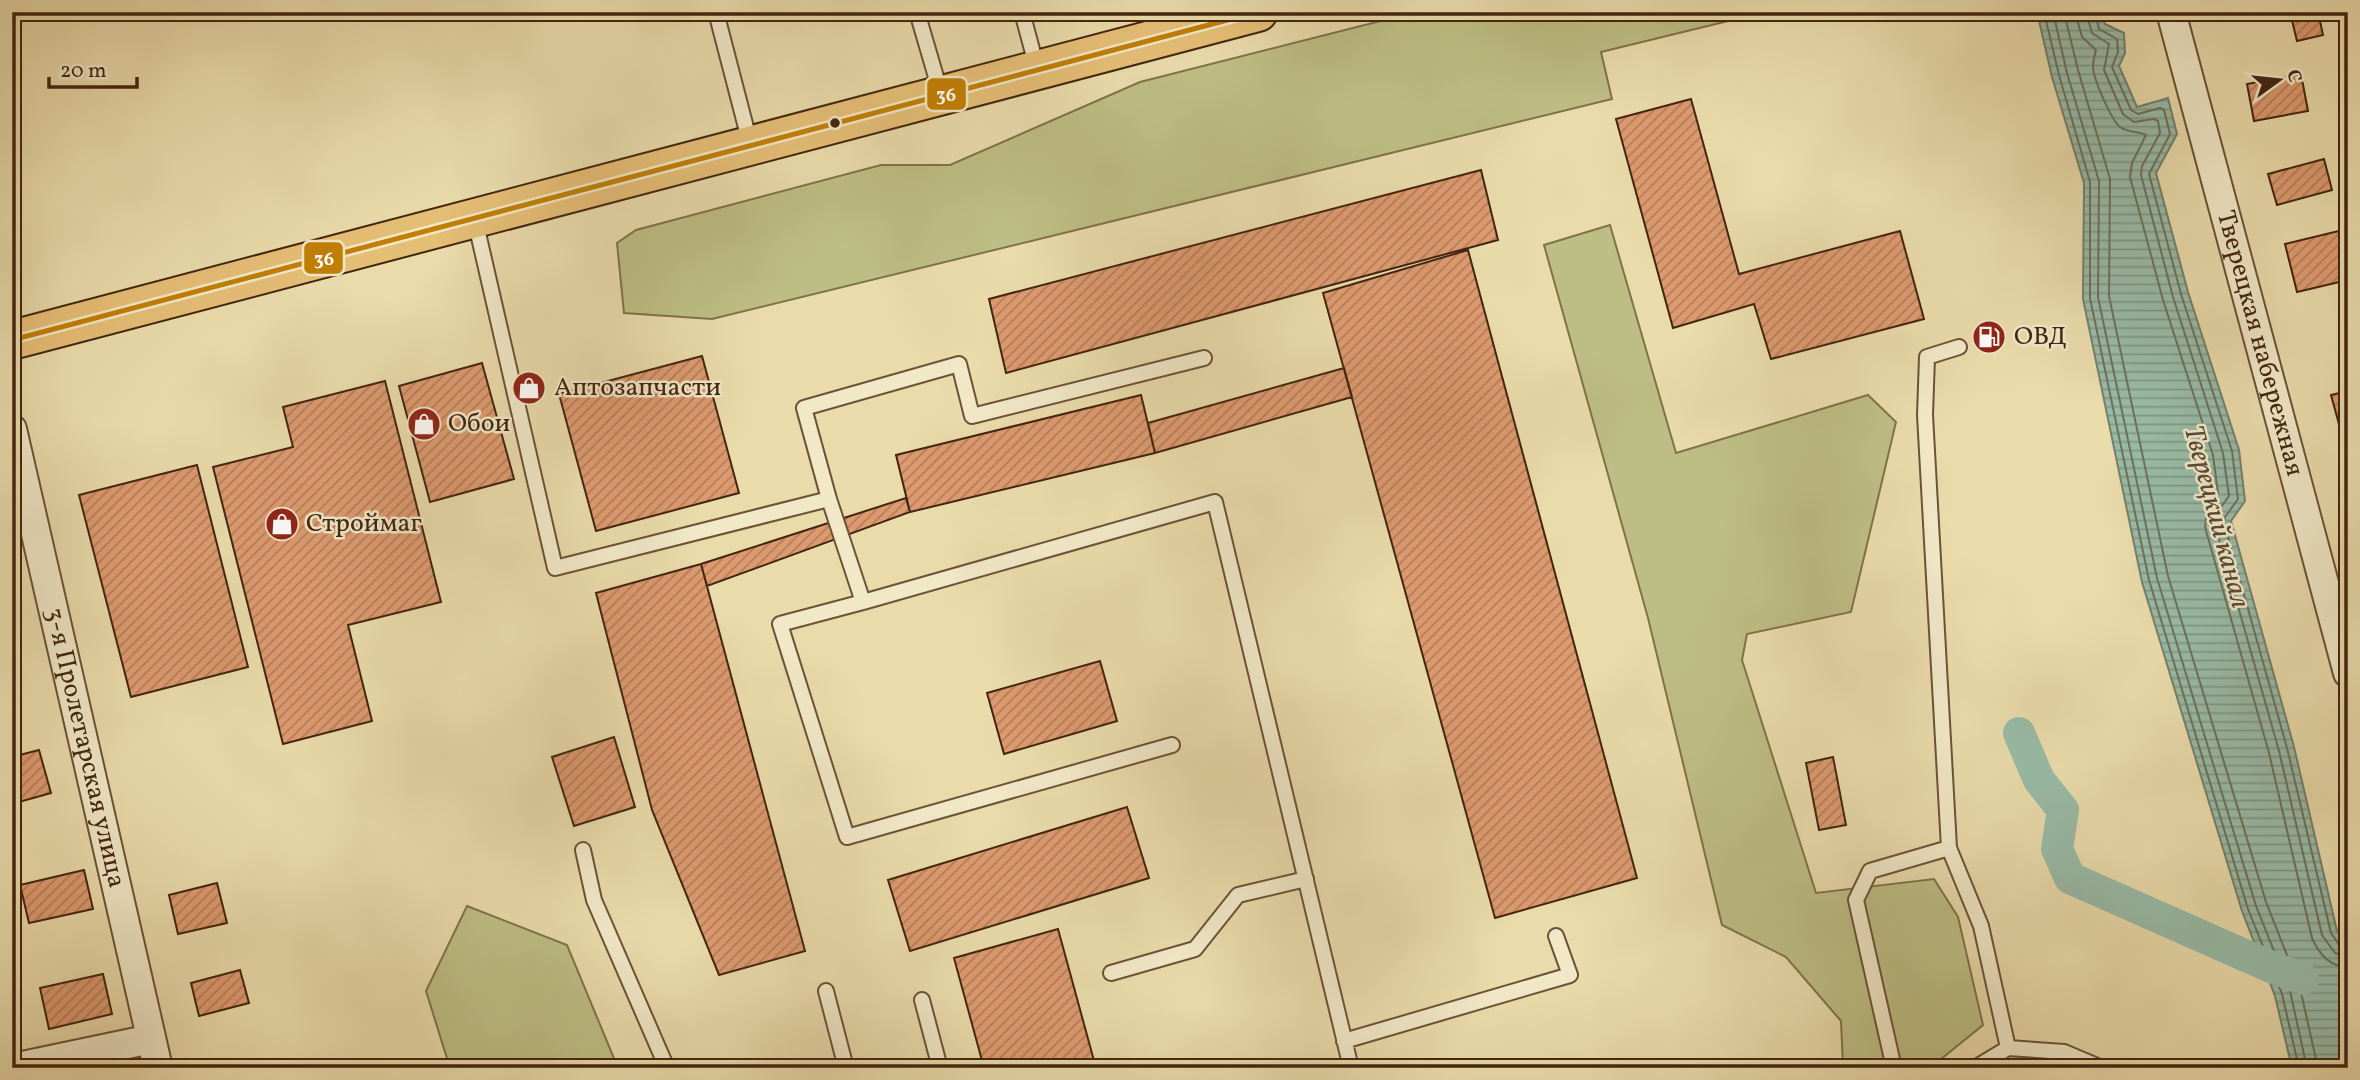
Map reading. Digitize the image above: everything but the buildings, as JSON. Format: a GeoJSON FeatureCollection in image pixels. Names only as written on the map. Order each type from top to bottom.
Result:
{"type":"FeatureCollection","features":[{"type":"Feature","properties":{"kind":"highway"},"geometry":{"type":"LineString","coordinates":[[12,340],[1258,12]]}},
{"type":"Feature","properties":{"kind":"street","name":"Тверецкая набережная"},"geometry":{"type":"LineString","coordinates":[[2171,12],[2348,673]]}},
{"type":"Feature","properties":{"kind":"street","name":"3-я Пролетарская улица"},"geometry":{"type":"LineString","coordinates":[[12,429],[158,1068]]}},
{"type":"Feature","properties":{"kind":"street"},"geometry":{"type":"LineString","coordinates":[[13,1068],[152,1039]]}},
{"type":"Feature","properties":{"kind":"lane"},"geometry":{"type":"LineString","coordinates":[[716,12],[751,146]]}},
{"type":"Feature","properties":{"kind":"lane"},"geometry":{"type":"LineString","coordinates":[[917,12],[941,95]]}},
{"type":"Feature","properties":{"kind":"lane"},"geometry":{"type":"LineString","coordinates":[[1022,12],[1038,70]]}},
{"type":"Feature","properties":{"kind":"lane"},"geometry":{"type":"LineString","coordinates":[[474,219],[555,568],[829,499]]}},
{"type":"Feature","properties":{"kind":"lane"},"geometry":{"type":"LineString","coordinates":[[1959,347],[1927,357],[1925,415],[1949,848],[1981,926],[2008,1048]]}},
{"type":"Feature","properties":{"kind":"lane"},"geometry":{"type":"LineString","coordinates":[[863,603],[829,499],[804,408],[960,364],[972,416],[1204,358]]}},
{"type":"Feature","properties":{"kind":"lane"},"geometry":{"type":"LineString","coordinates":[[1172,746],[848,837],[780,624],[863,603],[1215,502],[1351,1068]]}},
{"type":"Feature","properties":{"kind":"lane"},"geometry":{"type":"LineString","coordinates":[[1894,1068],[1856,900],[1870,871],[1949,848]]}},
{"type":"Feature","properties":{"kind":"lane"},"geometry":{"type":"LineString","coordinates":[[583,850],[594,900],[667,1068]]}},
{"type":"Feature","properties":{"kind":"lane"},"geometry":{"type":"LineString","coordinates":[[1111,973],[1195,949],[1238,895],[1306,878]]}},
{"type":"Feature","properties":{"kind":"lane"},"geometry":{"type":"LineString","coordinates":[[1345,1041],[1570,975],[1556,936]]}},
{"type":"Feature","properties":{"kind":"lane"},"geometry":{"type":"LineString","coordinates":[[826,991],[846,1068]]}},
{"type":"Feature","properties":{"kind":"lane"},"geometry":{"type":"LineString","coordinates":[[922,1000],[940,1068]]}},
{"type":"Feature","properties":{"kind":"lane"},"geometry":{"type":"LineString","coordinates":[[1975,1068],[2008,1048],[2064,1052],[2102,1068]]}},
{"type":"Feature","properties":{"kind":"green space"},"geometry":{"type":"Polygon","coordinates":[[[1416,12],[1765,12],[1601,52],[1612,99],[712,319],[624,313],[617,243],[636,230],[881,165],[950,165],[1140,82],[1416,12]]]}},
{"type":"Feature","properties":{"kind":"green space"},"geometry":{"type":"Polygon","coordinates":[[[1610,225],[1676,453],[1868,395],[1896,422],[1851,612],[1747,634],[1742,660],[1816,893],[1934,879],[1958,917],[1983,1025],[1930,1068],[1843,1068],[1841,1021],[1786,957],[1722,925],[1648,618],[1544,245],[1610,225]]]}},
{"type":"Feature","properties":{"kind":"green space"},"geometry":{"type":"Polygon","coordinates":[[[467,906],[567,945],[618,1068],[450,1068],[426,991],[467,906]]]}},
{"type":"Feature","properties":{"kind":"water","name":"Тверецкий канал"},"geometry":{"type":"Polygon","coordinates":[[[2037,12],[2101,12],[2105,24],[2124,33],[2125,53],[2119,66],[2137,107],[2168,98],[2177,134],[2156,173],[2188,292],[2239,450],[2245,501],[2231,521],[2294,747],[2337,931],[2348,945],[2348,1068],[2292,1068],[2275,996],[2242,911],[2142,582],[2083,299],[2084,183],[2052,77],[2037,12]]]}},
{"type":"Feature","properties":{"kind":"waterway"},"geometry":{"type":"LineString","coordinates":[[2019,733],[2039,780],[2063,810],[2057,849],[2070,878],[2303,979]]}},
{"type":"Feature","properties":{"kind":"transit line","name":"36"},"geometry":{"type":"LineString","coordinates":[[12,340],[1258,12]]}},
{"type":"Feature","properties":{"kind":"place","name":"ОВД"},"geometry":{"type":"Point","coordinates":[1989,337]}},
{"type":"Feature","properties":{"kind":"place","name":"Аптозапчасти"},"geometry":{"type":"Point","coordinates":[529,388]}},
{"type":"Feature","properties":{"kind":"place","name":"Обои"},"geometry":{"type":"Point","coordinates":[424,424]}},
{"type":"Feature","properties":{"kind":"place","name":"Строймаг"},"geometry":{"type":"Point","coordinates":[282,524]}}]}
